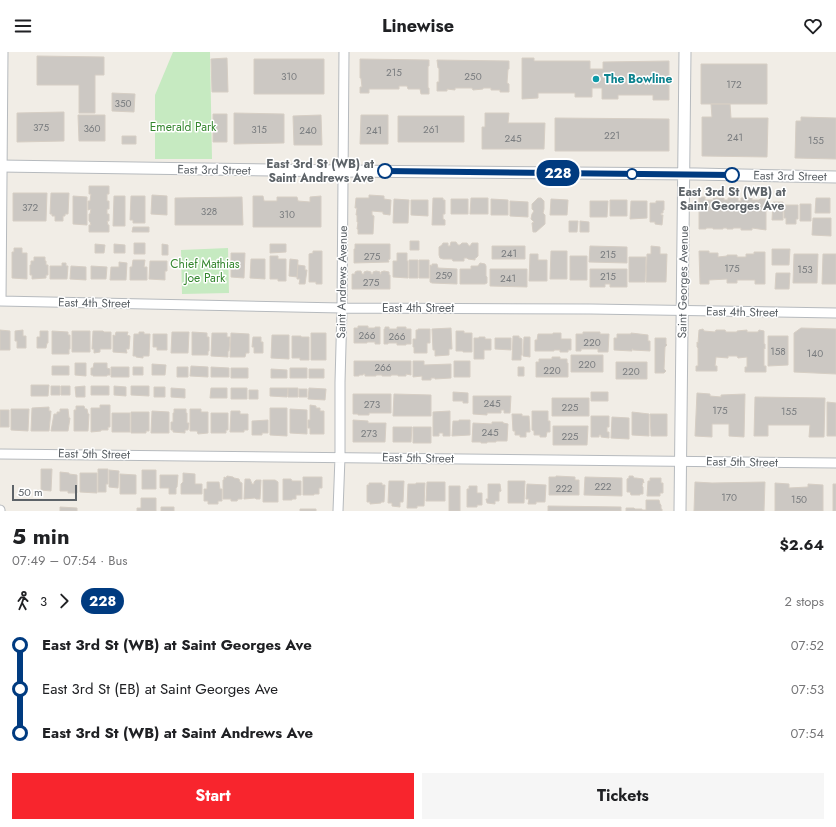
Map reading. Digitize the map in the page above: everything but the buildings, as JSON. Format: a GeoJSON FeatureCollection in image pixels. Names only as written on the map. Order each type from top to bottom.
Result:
{"type":"FeatureCollection","features":[{"type":"Feature","properties":{"kind":"street"},"geometry":{"type":"LineString","coordinates":[[1,301],[3,52]]}},
{"type":"Feature","properties":{"kind":"street","name":"Saint Andrews Avenue"},"geometry":{"type":"LineString","coordinates":[[338,511],[344,171],[344,52]]}},
{"type":"Feature","properties":{"kind":"street","name":"Saint Georges Avenue"},"geometry":{"type":"LineString","coordinates":[[680,511],[685,52]]}},
{"type":"Feature","properties":{"kind":"street","name":"East 3rd Street"},"geometry":{"type":"LineString","coordinates":[[1,166],[836,177]]}},
{"type":"Feature","properties":{"kind":"street","name":"East 4th Street"},"geometry":{"type":"LineString","coordinates":[[1,301],[342,308],[584,309],[836,313]]}},
{"type":"Feature","properties":{"kind":"street","name":"East 5th Street"},"geometry":{"type":"LineString","coordinates":[[0,454],[836,463]]}},
{"type":"Feature","properties":{"kind":"green space","name":"Emerald Park"},"geometry":{"type":"Polygon","coordinates":[[[173,52],[210,52],[212,159],[155,159],[155,95],[173,52]]]}},
{"type":"Feature","properties":{"kind":"green space","name":"Chief Mathias Joe Park"},"geometry":{"type":"Polygon","coordinates":[[[228,248],[229,293],[182,294],[181,250],[228,248]]]}},
{"type":"Feature","properties":{"kind":"bus line","name":"228"},"geometry":{"type":"LineString","coordinates":[[385,171],[732,175]]}},
{"type":"Feature","properties":{"kind":"place","name":"The Bowline"},"geometry":{"type":"Point","coordinates":[596,79]}},
{"type":"Feature","properties":{"kind":"place","name":"East 3rd St (WB) at Saint Andrews Ave"},"geometry":{"type":"Point","coordinates":[385,171]}},
{"type":"Feature","properties":{"kind":"place","name":"East 3rd St (WB) at Saint Georges Ave"},"geometry":{"type":"Point","coordinates":[732,175]}}]}
